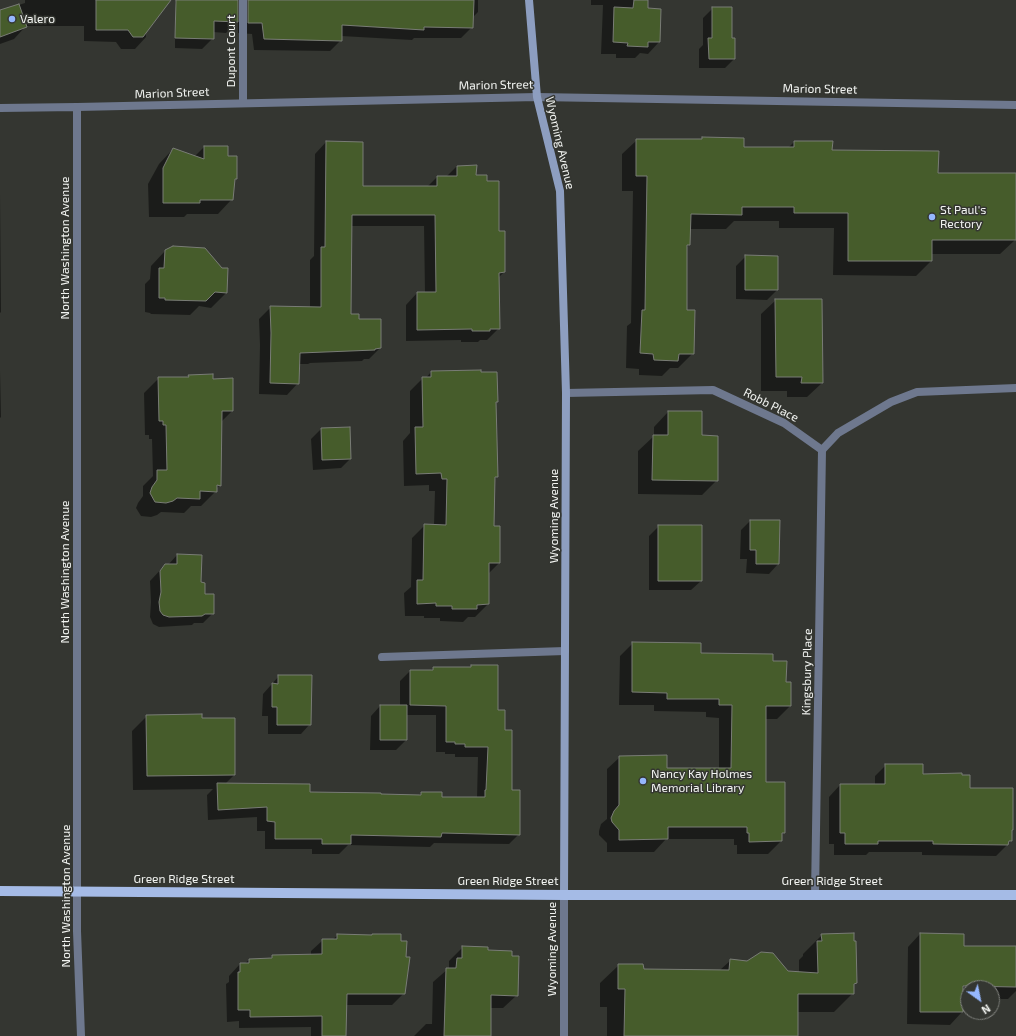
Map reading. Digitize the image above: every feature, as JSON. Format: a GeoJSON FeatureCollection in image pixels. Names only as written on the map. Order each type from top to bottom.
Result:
{"type":"FeatureCollection","features":[{"type":"Feature","properties":{"kind":"main road","name":"Wyoming Avenue"},"geometry":{"type":"LineString","coordinates":[[530,0],[537,97],[560,191],[566,393],[564,895]]}},
{"type":"Feature","properties":{"kind":"main road","name":"Green Ridge Street"},"geometry":{"type":"LineString","coordinates":[[0,891],[564,895],[1016,895]]}},
{"type":"Feature","properties":{"kind":"street","name":"Dupont Court"},"geometry":{"type":"LineString","coordinates":[[243,0],[244,102]]}},
{"type":"Feature","properties":{"kind":"street","name":"Marion Street"},"geometry":{"type":"LineString","coordinates":[[0,108],[537,97],[1016,105]]}},
{"type":"Feature","properties":{"kind":"street","name":"North Washington Avenue"},"geometry":{"type":"LineString","coordinates":[[77,107],[77,931],[81,1036]]}},
{"type":"Feature","properties":{"kind":"street"},"geometry":{"type":"LineString","coordinates":[[822,450],[838,432],[891,402],[917,392],[1016,388]]}},
{"type":"Feature","properties":{"kind":"street","name":"Robb Place"},"geometry":{"type":"LineString","coordinates":[[566,393],[713,390],[784,423],[822,450]]}},
{"type":"Feature","properties":{"kind":"street","name":"Kingsbury Place"},"geometry":{"type":"LineString","coordinates":[[815,894],[822,450]]}},
{"type":"Feature","properties":{"kind":"street"},"geometry":{"type":"LineString","coordinates":[[382,657],[565,651]]}},
{"type":"Feature","properties":{"kind":"street","name":"Wyoming Avenue"},"geometry":{"type":"LineString","coordinates":[[564,895],[564,1036]]}},
{"type":"Feature","properties":{"kind":"building"},"geometry":{"type":"Polygon","coordinates":[[[96,0],[171,0],[143,37],[133,37],[128,30],[96,30],[96,0]]]}},
{"type":"Feature","properties":{"kind":"building"},"geometry":{"type":"Polygon","coordinates":[[[176,0],[238,0],[238,22],[214,21],[214,39],[175,38],[176,0]]]}},
{"type":"Feature","properties":{"kind":"building"},"geometry":{"type":"Polygon","coordinates":[[[248,0],[474,0],[473,28],[424,27],[424,30],[342,25],[342,41],[264,39],[262,23],[248,23],[248,0]]]}},
{"type":"Feature","properties":{"kind":"building"},"geometry":{"type":"Polygon","coordinates":[[[634,0],[648,0],[648,8],[661,9],[660,42],[648,42],[648,47],[627,46],[628,43],[613,42],[614,7],[633,8],[634,0]]]}},
{"type":"Feature","properties":{"kind":"building","name":"Valero"},"geometry":{"type":"Polygon","coordinates":[[[19,4],[27,27],[0,37],[0,10],[19,4]]]}},
{"type":"Feature","properties":{"kind":"building"},"geometry":{"type":"Polygon","coordinates":[[[712,7],[732,7],[732,38],[735,38],[735,59],[709,59],[708,38],[712,38],[712,7]]]}},
{"type":"Feature","properties":{"kind":"building"},"geometry":{"type":"Polygon","coordinates":[[[702,137],[744,138],[744,147],[794,147],[794,141],[833,141],[832,150],[939,151],[938,173],[1016,173],[1016,240],[932,240],[932,261],[848,261],[848,213],[794,213],[794,207],[742,207],[742,215],[691,214],[690,245],[687,245],[687,310],[695,310],[694,354],[679,354],[678,361],[654,360],[653,354],[640,353],[642,310],[645,310],[647,176],[636,176],[636,139],[702,139],[702,137]]]}},
{"type":"Feature","properties":{"kind":"building"},"geometry":{"type":"Polygon","coordinates":[[[326,141],[363,142],[363,186],[437,186],[437,176],[457,176],[457,166],[477,165],[476,175],[487,175],[487,181],[499,181],[499,231],[505,231],[505,272],[499,273],[500,329],[490,329],[490,331],[472,331],[472,329],[417,330],[417,292],[436,292],[435,215],[352,215],[351,314],[359,314],[359,319],[381,319],[381,348],[375,350],[300,353],[299,384],[270,383],[270,306],[321,307],[321,247],[325,247],[326,141]]]}},
{"type":"Feature","properties":{"kind":"building"},"geometry":{"type":"Polygon","coordinates":[[[204,146],[228,146],[228,156],[237,156],[237,179],[235,179],[233,200],[200,200],[200,203],[163,203],[163,168],[173,148],[204,159],[204,146]]]}},
{"type":"Feature","properties":{"kind":"building"},"geometry":{"type":"Polygon","coordinates":[[[173,246],[205,248],[222,268],[228,268],[227,293],[215,292],[206,301],[165,300],[165,298],[159,298],[159,268],[164,268],[165,250],[173,246]]]}},
{"type":"Feature","properties":{"kind":"building"},"geometry":{"type":"Polygon","coordinates":[[[745,255],[778,256],[778,290],[745,290],[745,255]]]}},
{"type":"Feature","properties":{"kind":"building"},"geometry":{"type":"Polygon","coordinates":[[[775,299],[822,299],[823,383],[801,383],[802,377],[776,377],[775,299]]]}},
{"type":"Feature","properties":{"kind":"building"},"geometry":{"type":"Polygon","coordinates":[[[481,370],[481,372],[497,372],[498,402],[496,402],[498,477],[495,477],[494,526],[500,526],[500,563],[489,563],[489,604],[477,605],[477,609],[452,609],[452,606],[436,606],[436,603],[417,604],[417,580],[423,580],[424,524],[446,525],[447,479],[442,479],[441,473],[416,474],[415,427],[423,427],[422,377],[431,377],[431,371],[481,370]]]}},
{"type":"Feature","properties":{"kind":"building"},"geometry":{"type":"Polygon","coordinates":[[[213,374],[213,379],[233,378],[233,411],[222,411],[221,486],[217,485],[217,492],[200,491],[200,499],[177,498],[166,503],[155,502],[150,493],[157,480],[157,470],[167,470],[166,425],[163,425],[163,421],[159,421],[158,377],[189,377],[188,375],[213,374]]]}},
{"type":"Feature","properties":{"kind":"building"},"geometry":{"type":"Polygon","coordinates":[[[668,411],[702,411],[702,435],[718,436],[718,481],[652,480],[653,435],[668,435],[668,411]]]}},
{"type":"Feature","properties":{"kind":"building"},"geometry":{"type":"Polygon","coordinates":[[[350,427],[351,459],[322,460],[321,428],[350,427]]]}},
{"type":"Feature","properties":{"kind":"building"},"geometry":{"type":"Polygon","coordinates":[[[750,520],[780,520],[779,564],[756,564],[756,550],[750,550],[750,520]]]}},
{"type":"Feature","properties":{"kind":"building"},"geometry":{"type":"Polygon","coordinates":[[[658,525],[702,525],[702,581],[658,581],[658,525]]]}},
{"type":"Feature","properties":{"kind":"building"},"geometry":{"type":"Polygon","coordinates":[[[177,554],[202,555],[201,582],[205,583],[205,594],[214,594],[214,614],[169,617],[163,615],[160,611],[160,571],[165,564],[177,564],[177,554]]]}},
{"type":"Feature","properties":{"kind":"building"},"geometry":{"type":"Polygon","coordinates":[[[632,642],[701,643],[701,653],[773,654],[773,661],[787,661],[786,682],[791,682],[791,706],[766,706],[766,782],[785,782],[785,833],[782,833],[782,841],[749,842],[747,827],[668,827],[668,839],[619,840],[619,830],[612,822],[611,818],[619,805],[619,756],[667,755],[667,768],[731,768],[732,705],[719,705],[719,699],[667,699],[667,693],[632,692],[632,642]]]}},
{"type":"Feature","properties":{"kind":"building"},"geometry":{"type":"Polygon","coordinates":[[[471,665],[498,665],[498,710],[505,710],[505,730],[512,730],[512,790],[520,790],[520,835],[442,833],[441,837],[351,835],[351,844],[322,844],[322,839],[275,839],[275,822],[267,821],[267,807],[218,810],[217,783],[310,784],[310,792],[421,795],[421,792],[442,792],[442,797],[485,797],[488,747],[465,747],[465,744],[446,742],[446,706],[410,705],[410,670],[433,670],[433,667],[471,667],[471,665]]]}},
{"type":"Feature","properties":{"kind":"building"},"geometry":{"type":"Polygon","coordinates":[[[278,675],[312,675],[311,725],[277,725],[277,707],[272,707],[272,683],[278,684],[278,675]]]}},
{"type":"Feature","properties":{"kind":"building"},"geometry":{"type":"Polygon","coordinates":[[[380,705],[407,705],[407,740],[380,740],[380,705]]]}},
{"type":"Feature","properties":{"kind":"building"},"geometry":{"type":"Polygon","coordinates":[[[202,714],[202,718],[235,718],[235,775],[147,776],[146,715],[202,714]]]}},
{"type":"Feature","properties":{"kind":"building"},"geometry":{"type":"Polygon","coordinates":[[[885,764],[923,764],[923,774],[962,773],[962,775],[970,775],[970,788],[1013,788],[1012,841],[1009,841],[1008,845],[933,844],[933,841],[878,841],[878,844],[845,844],[845,833],[840,833],[840,784],[885,784],[885,764]]]}},
{"type":"Feature","properties":{"kind":"building"},"geometry":{"type":"Polygon","coordinates":[[[854,933],[854,941],[856,941],[857,983],[854,984],[854,994],[798,994],[798,1036],[624,1036],[625,989],[618,989],[618,964],[643,964],[644,969],[729,970],[730,959],[747,961],[761,952],[773,953],[788,971],[818,973],[817,941],[822,941],[821,934],[854,933]]]}},
{"type":"Feature","properties":{"kind":"building"},"geometry":{"type":"Polygon","coordinates":[[[920,933],[964,934],[964,946],[1016,946],[1016,987],[1000,987],[1000,980],[960,980],[960,1012],[920,1012],[920,933]]]}},
{"type":"Feature","properties":{"kind":"building"},"geometry":{"type":"Polygon","coordinates":[[[337,934],[401,934],[401,941],[407,941],[406,957],[410,957],[405,994],[347,994],[346,1036],[322,1036],[322,1016],[250,1017],[250,1010],[238,1010],[238,972],[240,972],[240,963],[249,963],[249,959],[272,958],[272,955],[322,954],[322,939],[337,939],[337,934]]]}},
{"type":"Feature","properties":{"kind":"building"},"geometry":{"type":"Polygon","coordinates":[[[462,946],[488,947],[488,950],[512,951],[512,956],[519,956],[518,996],[491,995],[491,1036],[444,1036],[446,968],[456,968],[457,958],[462,958],[462,946]]]}},
{"type":"Feature","properties":{"kind":"place","name":"Valero"},"geometry":{"type":"Point","coordinates":[12,19]}},
{"type":"Feature","properties":{"kind":"place","name":"St Paul's Rectory"},"geometry":{"type":"Point","coordinates":[932,217]}},
{"type":"Feature","properties":{"kind":"place","name":"Nancy Kay Holmes Memorial Library"},"geometry":{"type":"Point","coordinates":[643,781]}}]}
